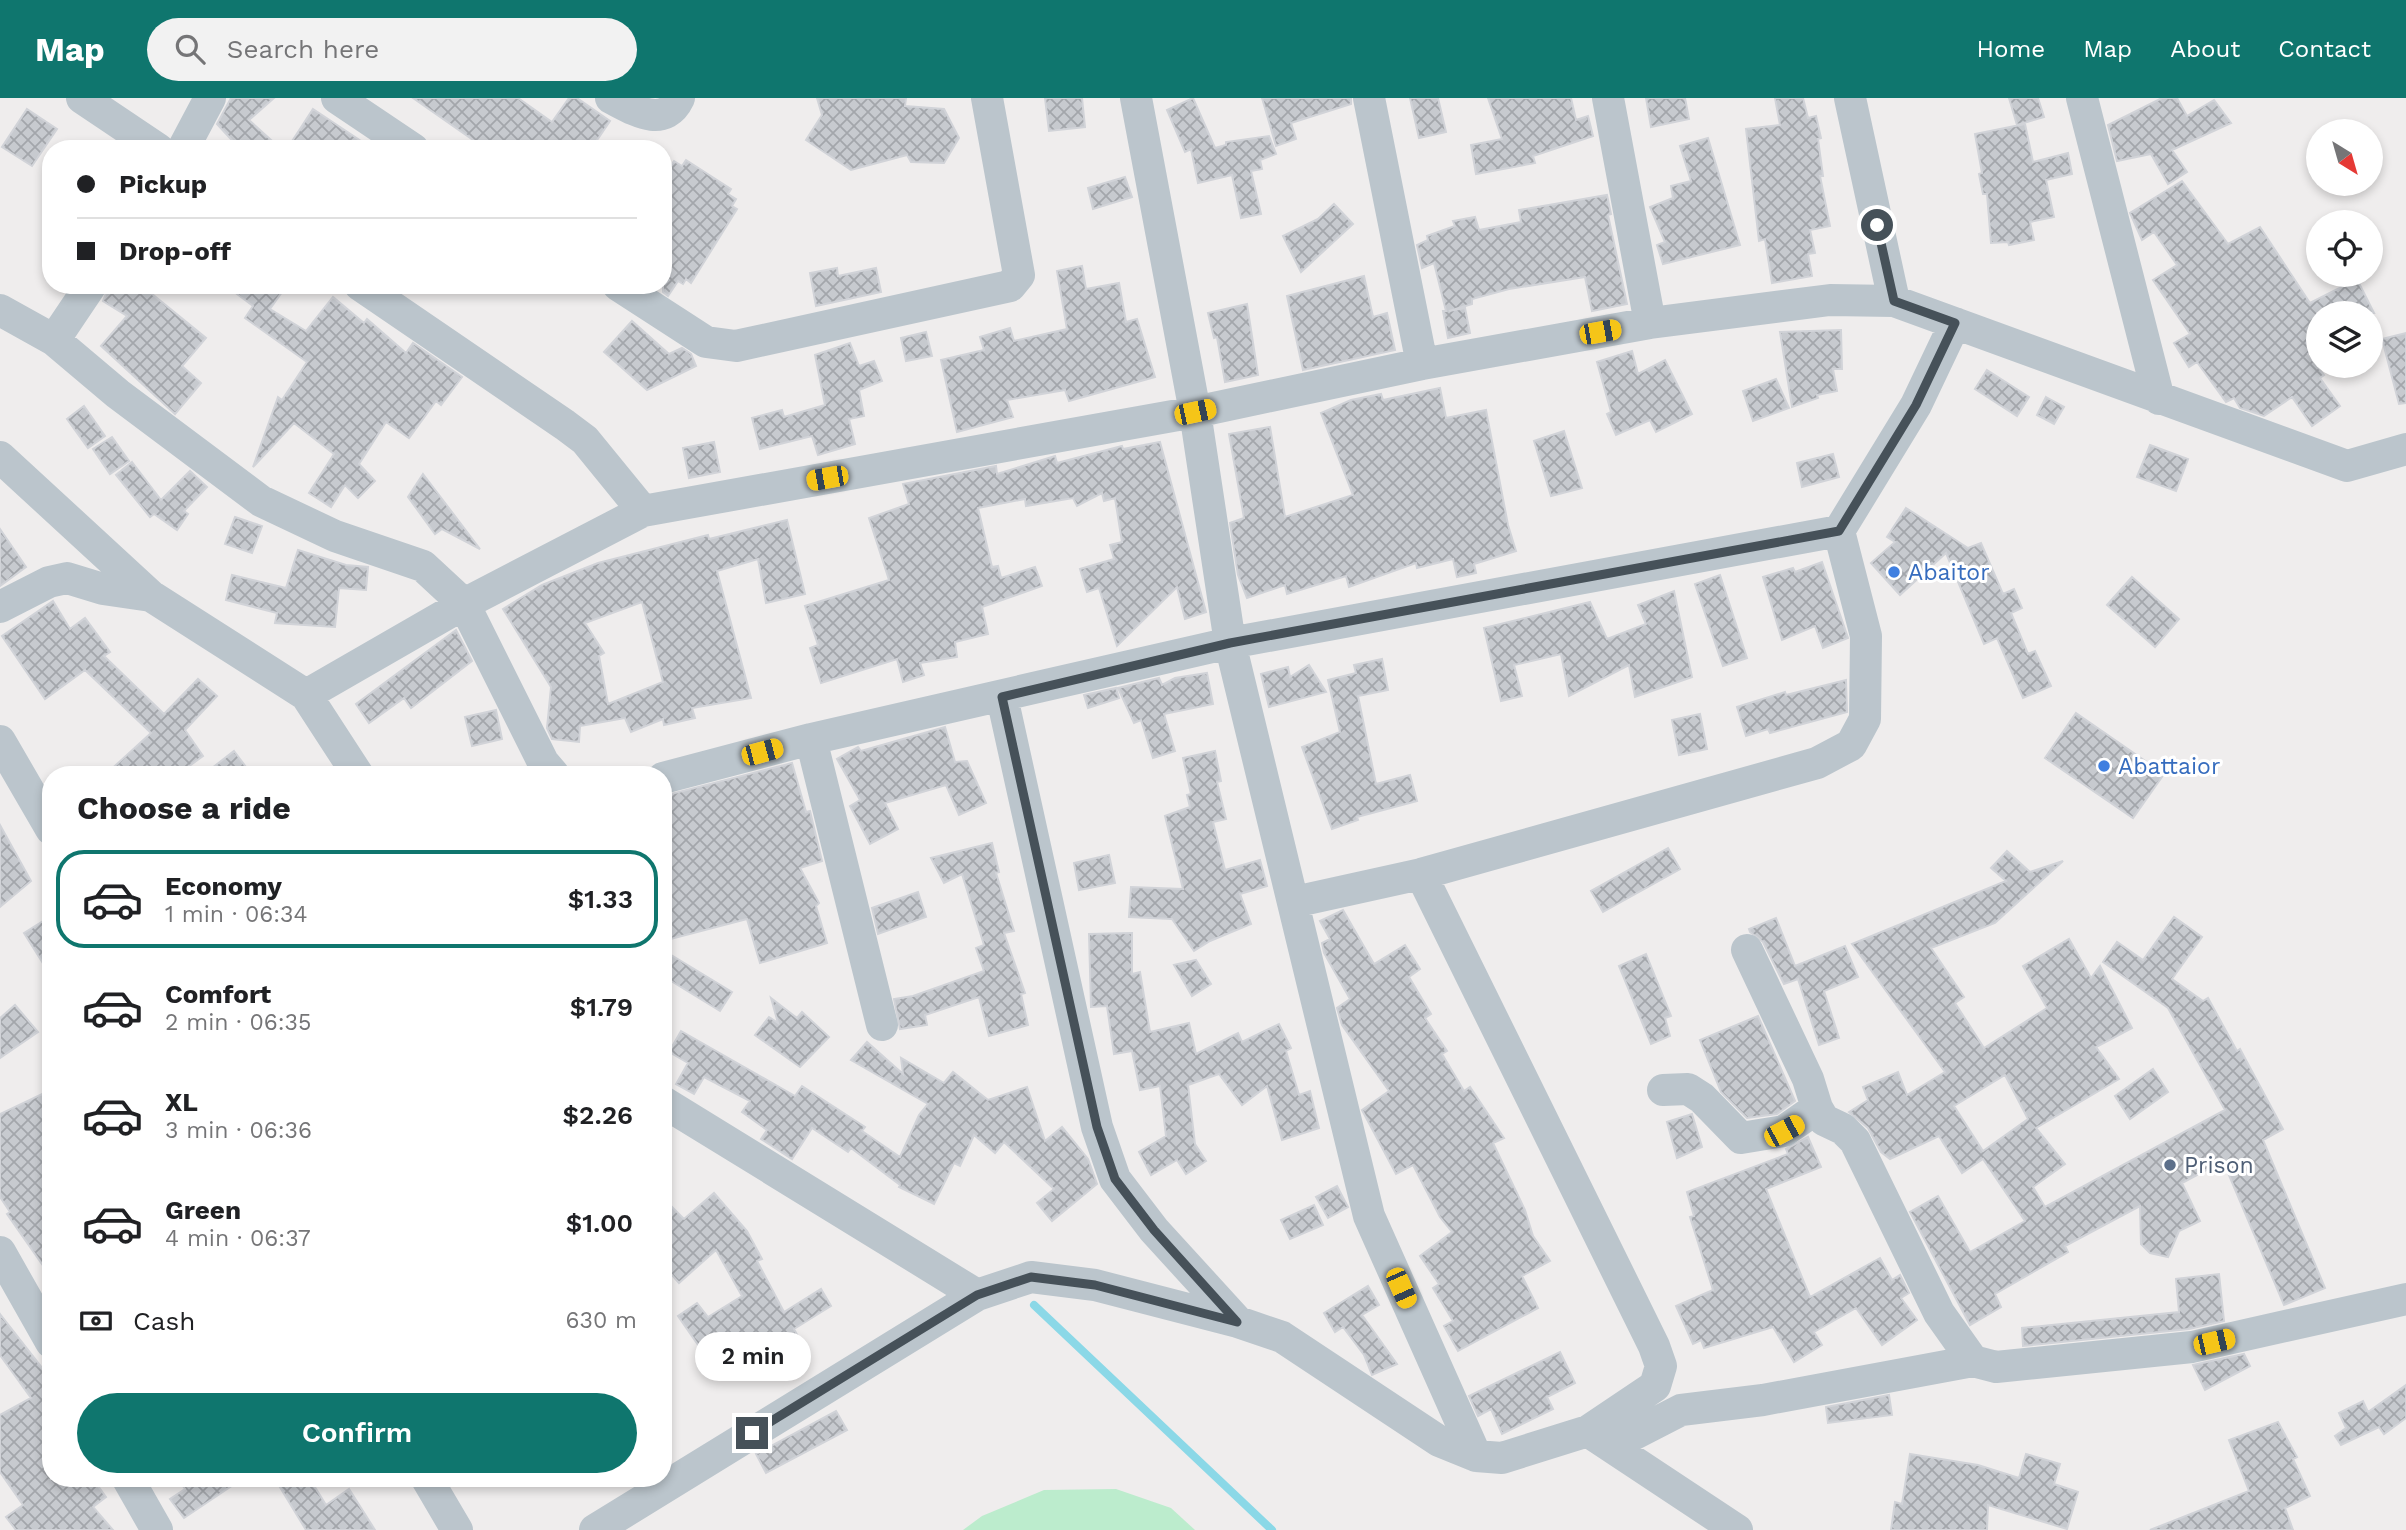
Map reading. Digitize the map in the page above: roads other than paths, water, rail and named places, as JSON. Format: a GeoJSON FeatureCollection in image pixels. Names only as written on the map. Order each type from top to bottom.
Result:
{"type":"FeatureCollection","features":[{"type":"Feature","properties":{"kind":"street"},"geometry":{"type":"LineString","coordinates":[[82,98],[145,140]]}},
{"type":"Feature","properties":{"kind":"street"},"geometry":{"type":"LineString","coordinates":[[188,140],[210,98]]}},
{"type":"Feature","properties":{"kind":"street"},"geometry":{"type":"LineString","coordinates":[[337,98],[400,140]]}},
{"type":"Feature","properties":{"kind":"street"},"geometry":{"type":"LineString","coordinates":[[611,98],[649,117],[663,114],[676,105],[679,98]]}},
{"type":"Feature","properties":{"kind":"street"},"geometry":{"type":"LineString","coordinates":[[632,294],[706,342],[736,346],[1010,286],[1019,275],[987,98]]}},
{"type":"Feature","properties":{"kind":"street"},"geometry":{"type":"LineString","coordinates":[[1369,98],[1422,364]]}},
{"type":"Feature","properties":{"kind":"street"},"geometry":{"type":"LineString","coordinates":[[1608,98],[1650,323]]}},
{"type":"Feature","properties":{"kind":"street"},"geometry":{"type":"LineString","coordinates":[[1850,98],[1894,301]]}},
{"type":"Feature","properties":{"kind":"street"},"geometry":{"type":"LineString","coordinates":[[2082,98],[2160,399]]}},
{"type":"Feature","properties":{"kind":"street"},"geometry":{"type":"LineString","coordinates":[[1142,99],[1195,412],[1230,643],[1368,1216],[1476,1456]]}},
{"type":"Feature","properties":{"kind":"street"},"geometry":{"type":"LineString","coordinates":[[54,340],[86,294]]}},
{"type":"Feature","properties":{"kind":"street"},"geometry":{"type":"LineString","coordinates":[[373,294],[585,440],[643,511]]}},
{"type":"Feature","properties":{"kind":"street"},"geometry":{"type":"LineString","coordinates":[[306,695],[464,604],[643,511],[1195,412],[1422,364],[1650,323],[1830,300],[1894,301],[2347,466],[2406,449]]}},
{"type":"Feature","properties":{"kind":"street"},"geometry":{"type":"LineString","coordinates":[[0,310],[54,340],[118,394],[261,501],[335,536],[423,566],[464,604],[546,766]]}},
{"type":"Feature","properties":{"kind":"street"},"geometry":{"type":"LineString","coordinates":[[1294,902],[1420,874],[1816,762],[1851,745],[1865,719],[1866,636],[1839,531],[1916,405],[1955,323]]}},
{"type":"Feature","properties":{"kind":"street"},"geometry":{"type":"LineString","coordinates":[[0,457],[151,596],[306,695],[352,766]]}},
{"type":"Feature","properties":{"kind":"street"},"geometry":{"type":"LineString","coordinates":[[672,776],[811,739],[1230,643],[1839,531]]}},
{"type":"Feature","properties":{"kind":"street"},"geometry":{"type":"LineString","coordinates":[[0,607],[48,582],[67,578],[103,589],[151,596]]}},
{"type":"Feature","properties":{"kind":"street"},"geometry":{"type":"LineString","coordinates":[[1002,697],[1097,1127],[1115,1179],[1154,1230],[1237,1322]]}},
{"type":"Feature","properties":{"kind":"street"},"geometry":{"type":"LineString","coordinates":[[811,739],[882,1025]]}},
{"type":"Feature","properties":{"kind":"street"},"geometry":{"type":"LineString","coordinates":[[0,741],[42,813]]}},
{"type":"Feature","properties":{"kind":"street"},"geometry":{"type":"LineString","coordinates":[[1420,874],[1654,1346],[1661,1366],[1655,1386],[1599,1439]]}},
{"type":"Feature","properties":{"kind":"street"},"geometry":{"type":"LineString","coordinates":[[1747,950],[1808,1079],[1817,1108],[1824,1120],[1843,1129],[1855,1141],[1939,1313],[1973,1361]]}},
{"type":"Feature","properties":{"kind":"street"},"geometry":{"type":"LineString","coordinates":[[1663,1090],[1688,1088],[1702,1098],[1741,1138],[1784,1131],[1817,1108]]}},
{"type":"Feature","properties":{"kind":"street"},"geometry":{"type":"LineString","coordinates":[[672,1108],[977,1295]]}},
{"type":"Feature","properties":{"kind":"street"},"geometry":{"type":"LineString","coordinates":[[0,1252],[42,1326]]}},
{"type":"Feature","properties":{"kind":"street"},"geometry":{"type":"LineString","coordinates":[[672,1483],[977,1295],[1031,1277],[1095,1285],[1237,1322],[1282,1337],[1439,1441],[1476,1456],[1502,1458],[1599,1439],[1681,1410],[1763,1400],[1973,1361],[1996,1367],[2192,1347],[2406,1299]]}},
{"type":"Feature","properties":{"kind":"street"},"geometry":{"type":"LineString","coordinates":[[1599,1439],[1737,1530]]}},
{"type":"Feature","properties":{"kind":"street"},"geometry":{"type":"LineString","coordinates":[[133,1487],[157,1530]]}},
{"type":"Feature","properties":{"kind":"street"},"geometry":{"type":"LineString","coordinates":[[432,1487],[457,1530]]}},
{"type":"Feature","properties":{"kind":"street"},"geometry":{"type":"LineString","coordinates":[[595,1530],[665,1487]]}},
{"type":"Feature","properties":{"kind":"waterway"},"geometry":{"type":"LineString","coordinates":[[1034,1305],[1272,1530]]}},
{"type":"Feature","properties":{"kind":"place","name":"Abaitor"},"geometry":{"type":"Point","coordinates":[1894,572]}},
{"type":"Feature","properties":{"kind":"place","name":"Abattaior"},"geometry":{"type":"Point","coordinates":[2104,766]}},
{"type":"Feature","properties":{"kind":"place","name":"Prison"},"geometry":{"type":"Point","coordinates":[2170,1165]}}]}
